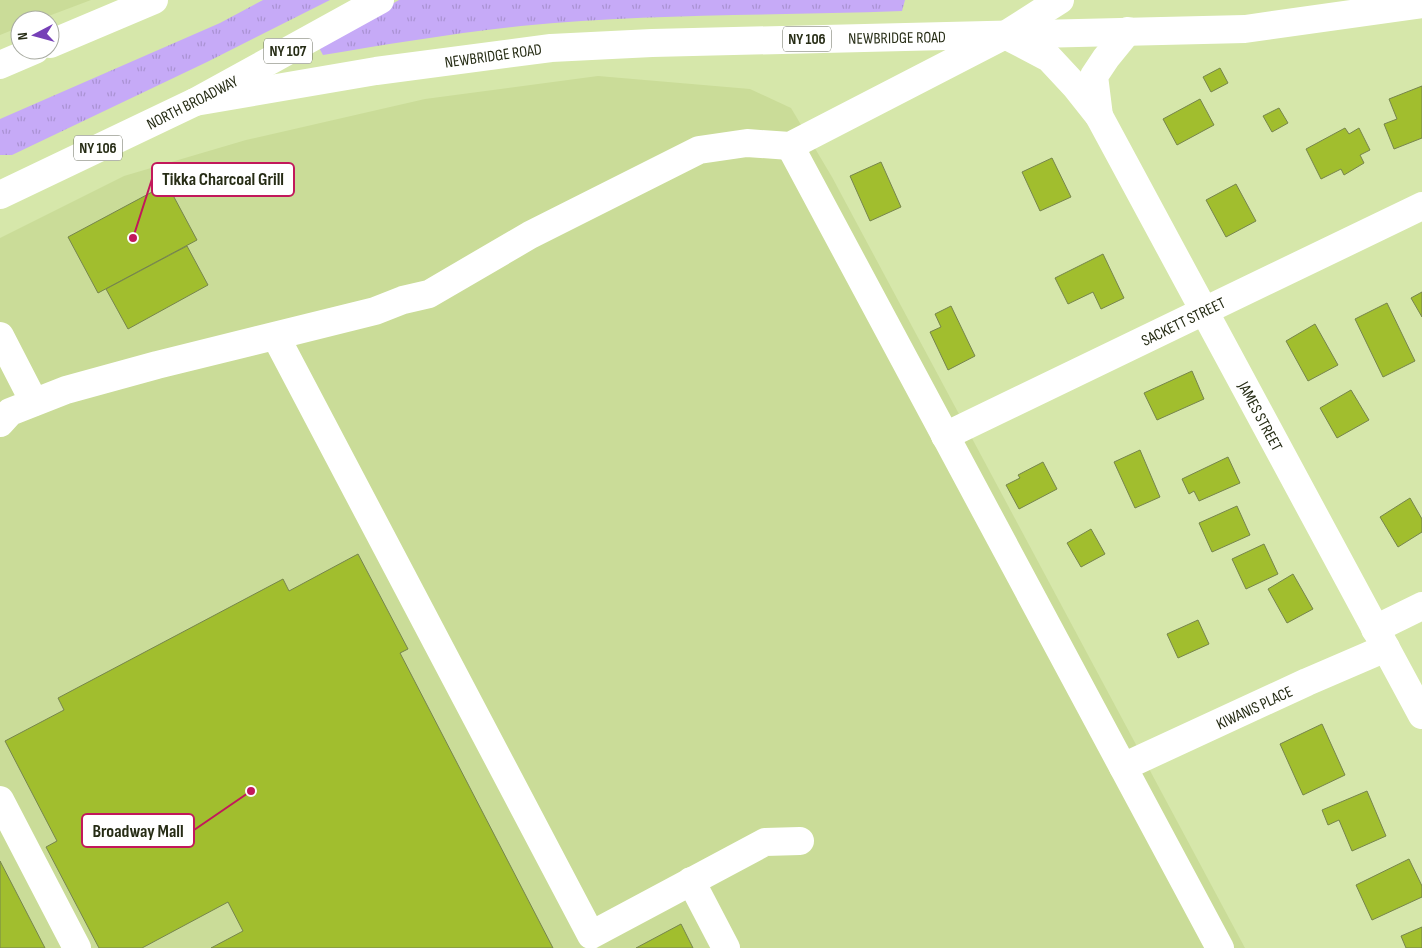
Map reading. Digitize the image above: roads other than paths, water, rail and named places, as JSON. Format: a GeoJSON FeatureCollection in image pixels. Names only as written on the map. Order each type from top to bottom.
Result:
{"type":"FeatureCollection","features":[{"type":"Feature","properties":{"kind":"street"},"geometry":{"type":"LineString","coordinates":[[60,40],[154,0]]}},
{"type":"Feature","properties":{"kind":"street","name":"NORTH BROADWAY"},"geometry":{"type":"LineString","coordinates":[[0,195],[195,102],[380,0]]}},
{"type":"Feature","properties":{"kind":"street"},"geometry":{"type":"LineString","coordinates":[[0,423],[10,412],[66,390],[156,365],[276,337],[375,311],[403,300],[429,294],[530,235],[700,150],[747,144],[790,146],[1005,35],[1060,0]]}},
{"type":"Feature","properties":{"kind":"street","name":"NEWBRIDGE ROAD"},"geometry":{"type":"LineString","coordinates":[[195,102],[376,71],[551,48],[652,43],[1246,29],[1422,4]]}},
{"type":"Feature","properties":{"kind":"street","name":"JAMES STREET"},"geometry":{"type":"LineString","coordinates":[[1099,116],[1094,76],[1128,31]]}},
{"type":"Feature","properties":{"kind":"street","name":"JAMES STREET"},"geometry":{"type":"LineString","coordinates":[[1005,35],[1049,58],[1076,87],[1099,116],[1422,715]]}},
{"type":"Feature","properties":{"kind":"street"},"geometry":{"type":"LineString","coordinates":[[0,65],[12,60]]}},
{"type":"Feature","properties":{"kind":"street"},"geometry":{"type":"LineString","coordinates":[[790,146],[1220,948]]}},
{"type":"Feature","properties":{"kind":"street","name":"SACKETT STREET"},"geometry":{"type":"LineString","coordinates":[[945,436],[1422,206]]}},
{"type":"Feature","properties":{"kind":"street"},"geometry":{"type":"LineString","coordinates":[[0,336],[34,402]]}},
{"type":"Feature","properties":{"kind":"street"},"geometry":{"type":"LineString","coordinates":[[276,337],[591,935],[765,842],[800,840]]}},
{"type":"Feature","properties":{"kind":"street","name":"KIWANIS PLACE"},"geometry":{"type":"LineString","coordinates":[[1123,767],[1307,682],[1381,638],[1422,606]]}},
{"type":"Feature","properties":{"kind":"street"},"geometry":{"type":"LineString","coordinates":[[0,800],[77,948]]}},
{"type":"Feature","properties":{"kind":"street"},"geometry":{"type":"LineString","coordinates":[[691,881],[726,948]]}},
{"type":"Feature","properties":{"kind":"place","name":"Tikka Charcoal Grill"},"geometry":{"type":"Point","coordinates":[133,238]}},
{"type":"Feature","properties":{"kind":"place","name":"Broadway Mall"},"geometry":{"type":"Point","coordinates":[251,791]}}]}
